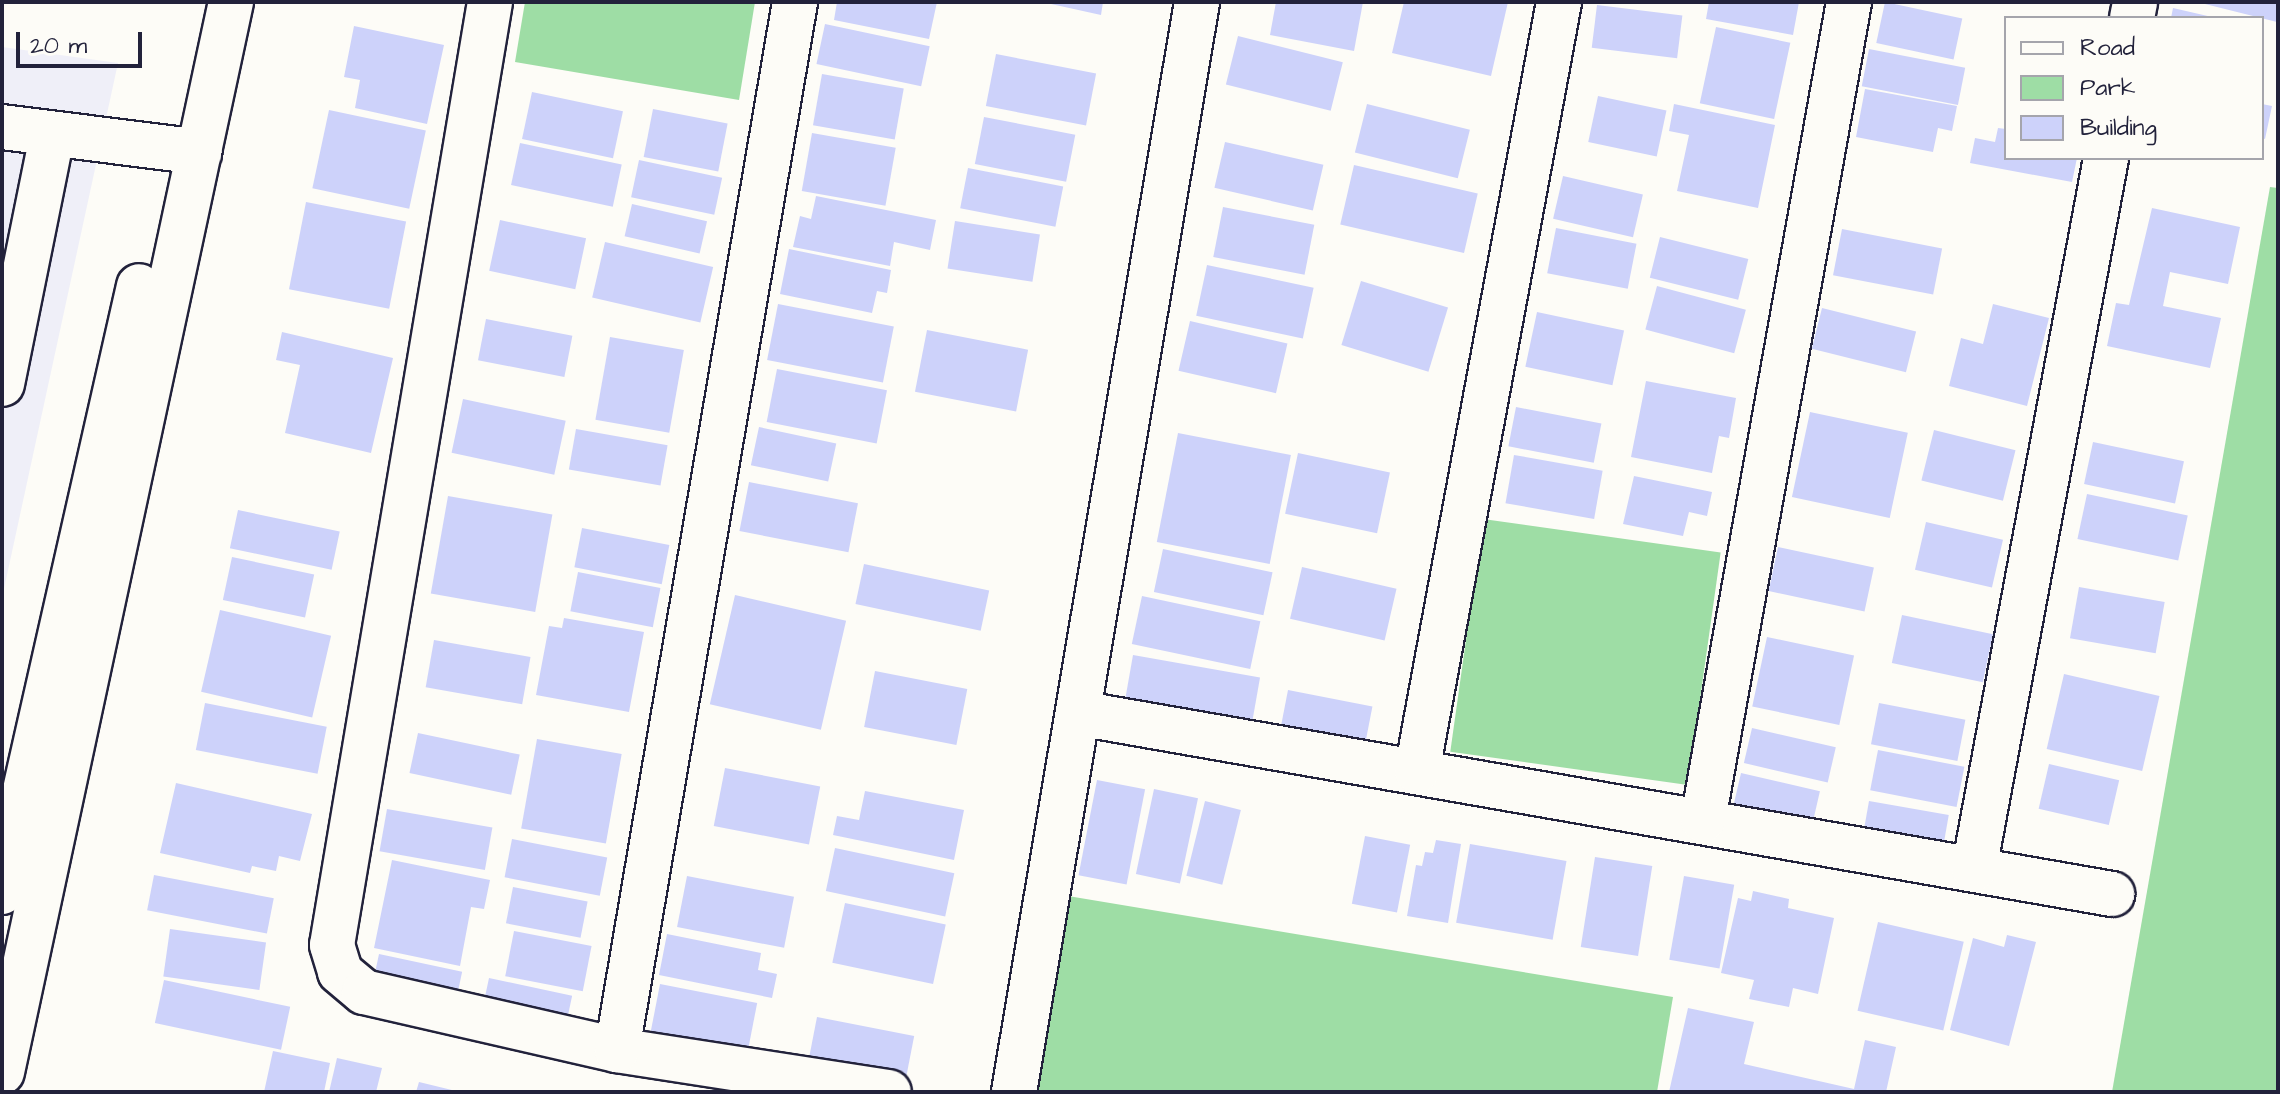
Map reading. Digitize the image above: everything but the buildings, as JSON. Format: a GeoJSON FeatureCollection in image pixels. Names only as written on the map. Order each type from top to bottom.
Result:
{"type":"FeatureCollection","features":[{"type":"Feature","properties":{"kind":"street"},"geometry":{"type":"LineString","coordinates":[[2,1072],[185,150],[201,2]]}},
{"type":"Feature","properties":{"kind":"street"},"geometry":{"type":"LineString","coordinates":[[2,892],[185,150],[231,2]]}},
{"type":"Feature","properties":{"kind":"street"},"geometry":{"type":"LineString","coordinates":[[490,2],[332,945],[340,972],[364,992],[617,1050],[889,1092]]}},
{"type":"Feature","properties":{"kind":"street"},"geometry":{"type":"LineString","coordinates":[[617,1050],[795,2]]}},
{"type":"Feature","properties":{"kind":"street"},"geometry":{"type":"LineString","coordinates":[[1014,1092],[1197,2]]}},
{"type":"Feature","properties":{"kind":"street"},"geometry":{"type":"LineString","coordinates":[[1417,771],[1559,2]]}},
{"type":"Feature","properties":{"kind":"street"},"geometry":{"type":"LineString","coordinates":[[1703,820],[1849,2]]}},
{"type":"Feature","properties":{"kind":"street"},"geometry":{"type":"LineString","coordinates":[[2,127],[185,150]]}},
{"type":"Feature","properties":{"kind":"street"},"geometry":{"type":"LineString","coordinates":[[2,384],[52,135]]}},
{"type":"Feature","properties":{"kind":"street"},"geometry":{"type":"LineString","coordinates":[[1974,869],[2106,160]]}},
{"type":"Feature","properties":{"kind":"street"},"geometry":{"type":"LineString","coordinates":[[1078,713],[2112,894]]}},
{"type":"Feature","properties":{"kind":"shaded area"},"geometry":{"type":"Polygon","coordinates":[[[2,47],[118,63],[2,598],[2,47]]]}},
{"type":"Feature","properties":{"kind":"green space"},"geometry":{"type":"Polygon","coordinates":[[[525,2],[755,2],[739,100],[515,62],[525,2]]]}},
{"type":"Feature","properties":{"kind":"green space"},"geometry":{"type":"Polygon","coordinates":[[[2270,187],[2278,188],[2278,1092],[2112,1092],[2270,187]]]}},
{"type":"Feature","properties":{"kind":"green space"},"geometry":{"type":"Polygon","coordinates":[[[1483,519],[1721,552],[1688,785],[1450,752],[1483,519]]]}},
{"type":"Feature","properties":{"kind":"green space"},"geometry":{"type":"Polygon","coordinates":[[[1062,895],[1673,997],[1657,1092],[1029,1092],[1062,895]]]}}]}
